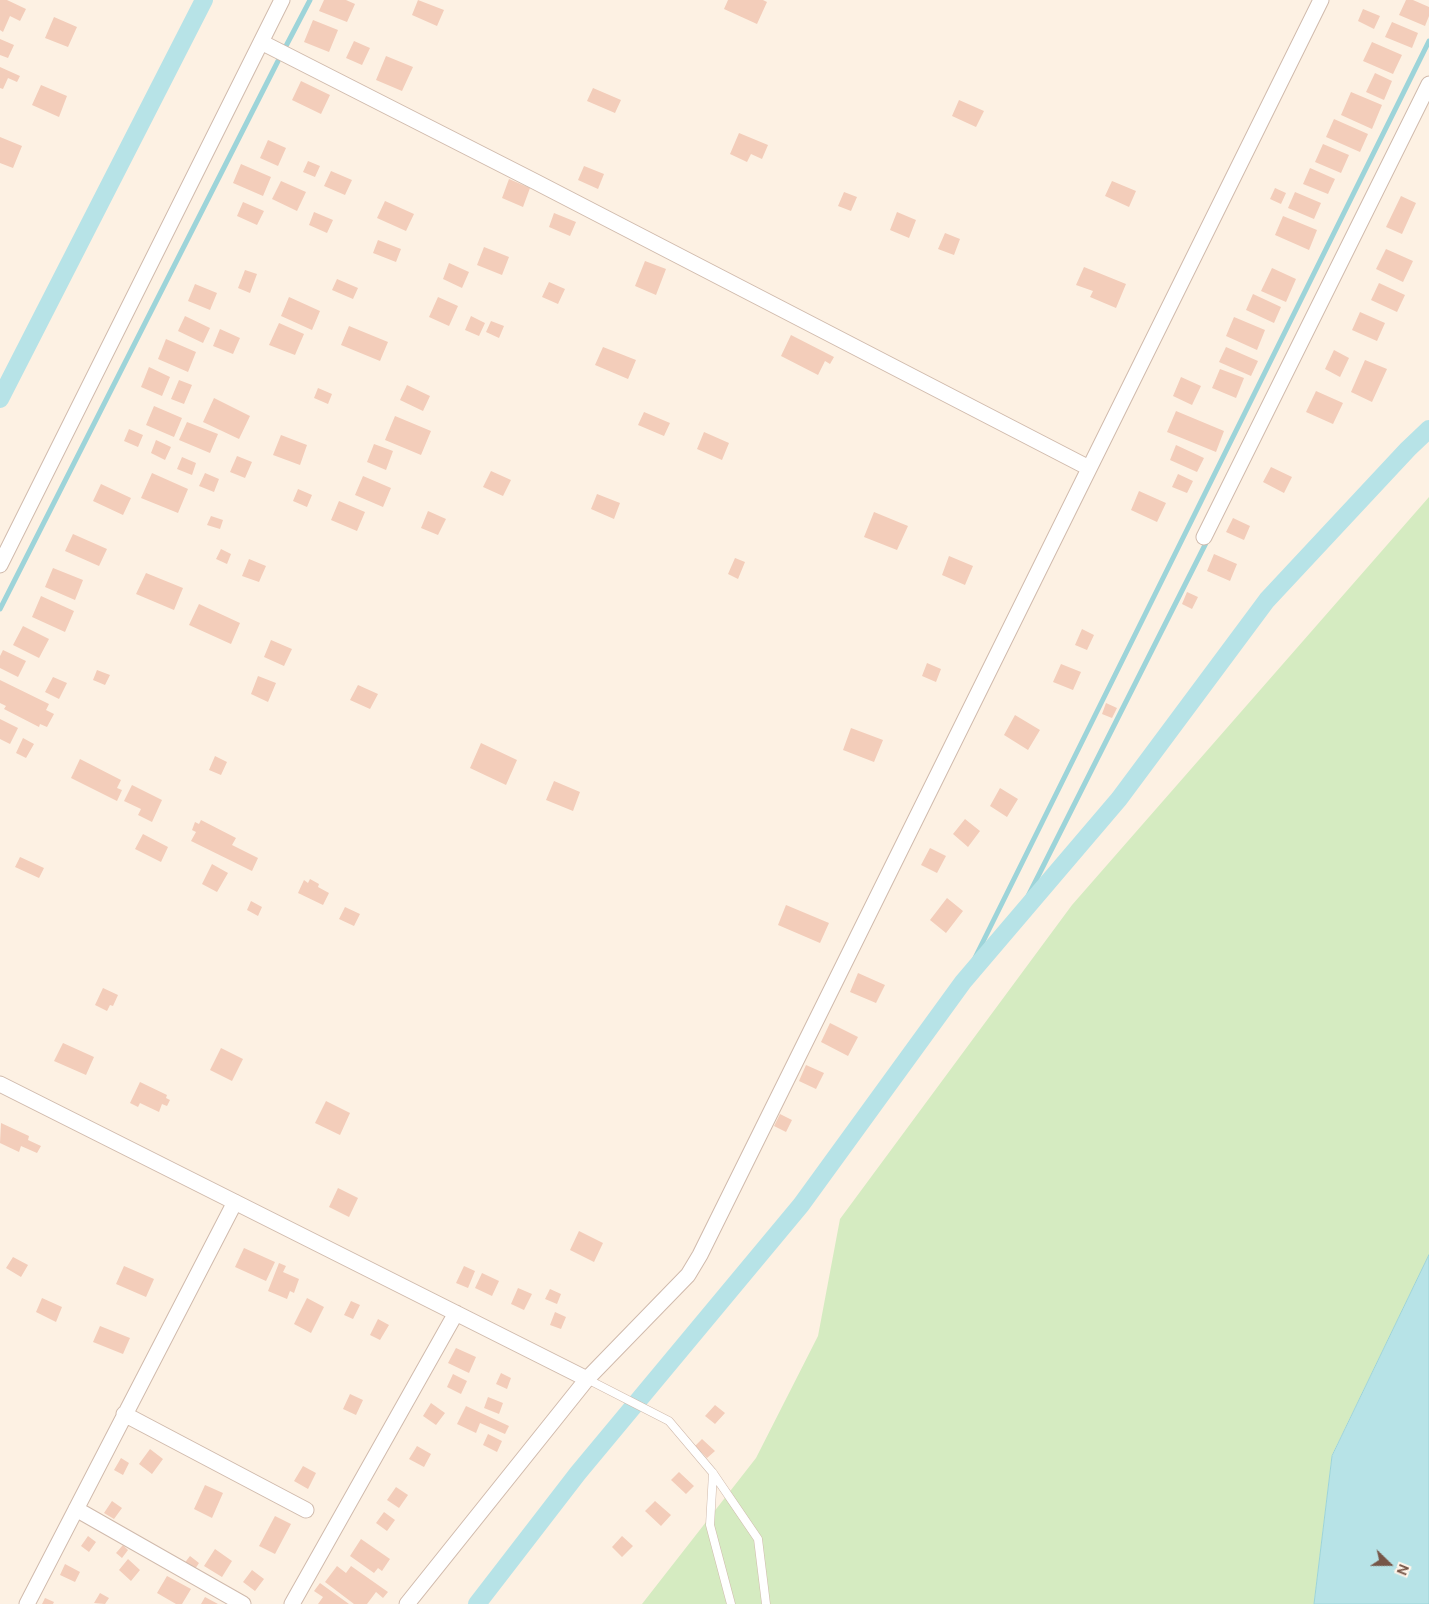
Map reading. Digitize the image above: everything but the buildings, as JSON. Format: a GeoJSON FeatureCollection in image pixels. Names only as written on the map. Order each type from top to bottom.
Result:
{"type":"FeatureCollection","features":[{"type":"Feature","properties":{"kind":"street"},"geometry":{"type":"LineString","coordinates":[[0,565],[282,0]]}},
{"type":"Feature","properties":{"kind":"street"},"geometry":{"type":"LineString","coordinates":[[407,1604],[587,1379],[688,1276],[700,1255],[1321,0]]}},
{"type":"Feature","properties":{"kind":"street"},"geometry":{"type":"LineString","coordinates":[[261,42],[1089,468]]}},
{"type":"Feature","properties":{"kind":"street"},"geometry":{"type":"LineString","coordinates":[[1204,537],[1429,86]]}},
{"type":"Feature","properties":{"kind":"street"},"geometry":{"type":"LineString","coordinates":[[0,1084],[587,1379]]}},
{"type":"Feature","properties":{"kind":"street"},"geometry":{"type":"LineString","coordinates":[[27,1604],[235,1202]]}},
{"type":"Feature","properties":{"kind":"street"},"geometry":{"type":"LineString","coordinates":[[292,1604],[456,1313]]}},
{"type":"Feature","properties":{"kind":"street"},"geometry":{"type":"LineString","coordinates":[[124,1414],[306,1510]]}},
{"type":"Feature","properties":{"kind":"street"},"geometry":{"type":"LineString","coordinates":[[76,1509],[243,1604]]}},
{"type":"Feature","properties":{"kind":"lane"},"geometry":{"type":"LineString","coordinates":[[587,1379],[670,1421],[713,1473],[758,1539],[766,1604]]}},
{"type":"Feature","properties":{"kind":"lane"},"geometry":{"type":"LineString","coordinates":[[713,1473],[710,1525],[731,1604]]}},
{"type":"Feature","properties":{"kind":"green space"},"geometry":{"type":"Polygon","coordinates":[[[1429,497],[1429,1255],[1332,1455],[1314,1604],[642,1604],[756,1458],[818,1336],[840,1219],[1072,905],[1429,497]]]}},
{"type":"Feature","properties":{"kind":"water"},"geometry":{"type":"Polygon","coordinates":[[[1429,1255],[1429,1604],[1314,1604],[1332,1456],[1429,1255]]]}},
{"type":"Feature","properties":{"kind":"waterway"},"geometry":{"type":"LineString","coordinates":[[0,399],[204,0]]}},
{"type":"Feature","properties":{"kind":"waterway"},"geometry":{"type":"LineString","coordinates":[[286,46],[310,0]]}},
{"type":"Feature","properties":{"kind":"waterway"},"geometry":{"type":"LineString","coordinates":[[963,982],[1429,41]]}},
{"type":"Feature","properties":{"kind":"waterway"},"geometry":{"type":"LineString","coordinates":[[0,609],[278,61]]}},
{"type":"Feature","properties":{"kind":"waterway"},"geometry":{"type":"LineString","coordinates":[[477,1604],[578,1473],[801,1205],[963,982],[1119,799],[1267,600],[1429,429]]}},
{"type":"Feature","properties":{"kind":"waterway"},"geometry":{"type":"LineString","coordinates":[[1016,920],[1208,539]]}}]}
